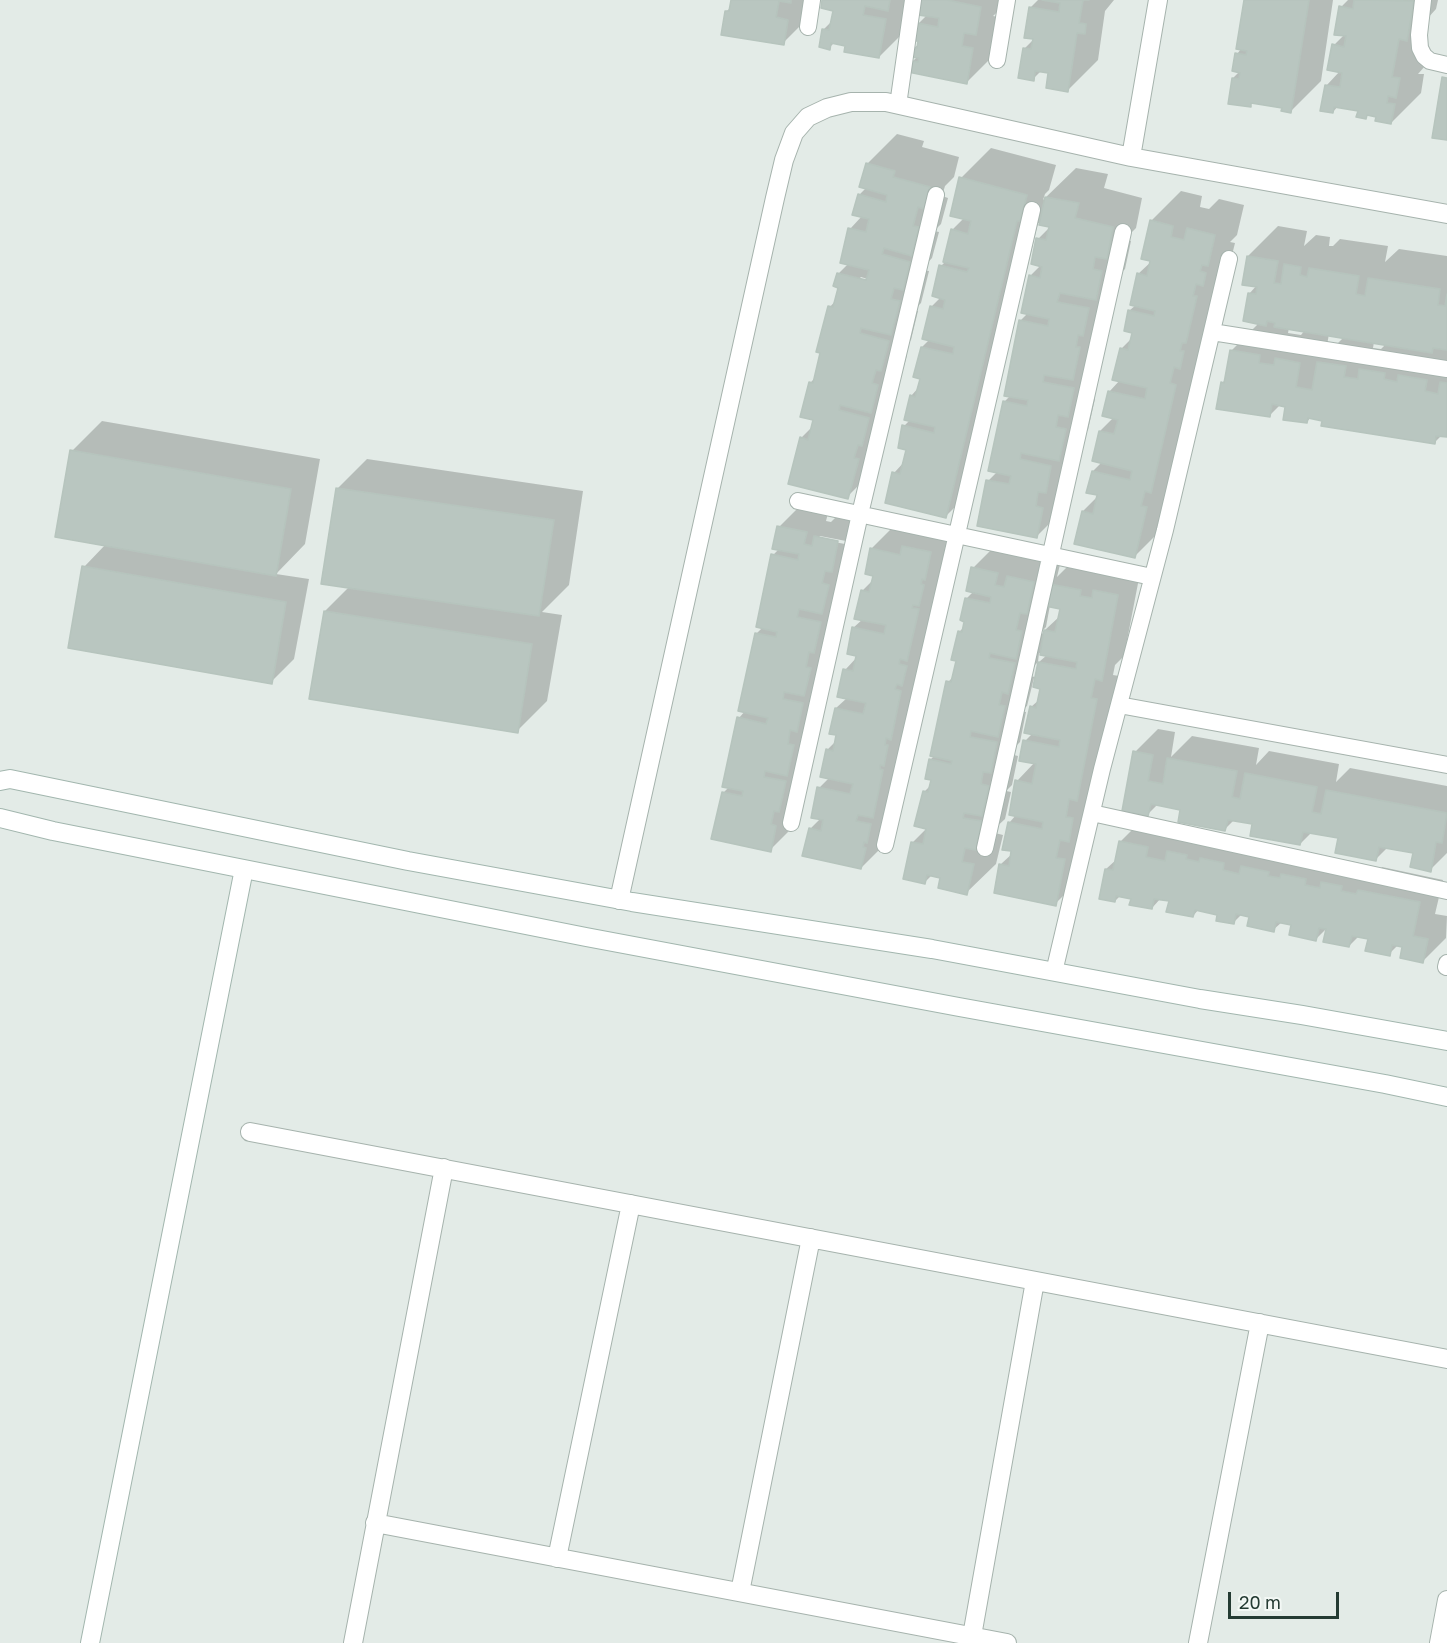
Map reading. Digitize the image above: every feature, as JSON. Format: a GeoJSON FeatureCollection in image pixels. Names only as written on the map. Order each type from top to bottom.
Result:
{"type":"FeatureCollection","features":[{"type":"Feature","properties":{"kind":"street"},"geometry":{"type":"LineString","coordinates":[[1131,157],[1158,0]]}},
{"type":"Feature","properties":{"kind":"street"},"geometry":{"type":"LineString","coordinates":[[619,900],[775,198],[794,133],[808,117],[827,108],[851,102],[886,102],[1131,157],[1447,214]]}},
{"type":"Feature","properties":{"kind":"street"},"geometry":{"type":"LineString","coordinates":[[0,781],[10,779],[408,861],[619,900],[932,948],[1200,999],[1447,1041]]}},
{"type":"Feature","properties":{"kind":"street"},"geometry":{"type":"LineString","coordinates":[[4,823],[586,938],[1447,1097]]}},
{"type":"Feature","properties":{"kind":"street"},"geometry":{"type":"LineString","coordinates":[[90,1643],[244,869]]}},
{"type":"Feature","properties":{"kind":"street"},"geometry":{"type":"LineString","coordinates":[[250,1132],[1447,1359]]}},
{"type":"Feature","properties":{"kind":"street"},"geometry":{"type":"LineString","coordinates":[[353,1643],[444,1168]]}},
{"type":"Feature","properties":{"kind":"street"},"geometry":{"type":"LineString","coordinates":[[557,1558],[630,1204]]}},
{"type":"Feature","properties":{"kind":"street"},"geometry":{"type":"LineString","coordinates":[[741,1592],[811,1238]]}},
{"type":"Feature","properties":{"kind":"street"},"geometry":{"type":"LineString","coordinates":[[972,1636],[1035,1281]]}},
{"type":"Feature","properties":{"kind":"street"},"geometry":{"type":"LineString","coordinates":[[1198,1643],[1260,1323]]}},
{"type":"Feature","properties":{"kind":"street"},"geometry":{"type":"LineString","coordinates":[[375,1523],[1007,1643]]}},
{"type":"Feature","properties":{"kind":"street"},"geometry":{"type":"LineString","coordinates":[[1438,1643],[1447,1600]]}},
{"type":"Feature","properties":{"kind":"lane"},"geometry":{"type":"LineString","coordinates":[[808,27],[812,0]]}},
{"type":"Feature","properties":{"kind":"lane"},"geometry":{"type":"LineString","coordinates":[[898,105],[913,0]]}},
{"type":"Feature","properties":{"kind":"lane"},"geometry":{"type":"LineString","coordinates":[[997,60],[1007,0]]}},
{"type":"Feature","properties":{"kind":"lane"},"geometry":{"type":"LineString","coordinates":[[1423,0],[1419,35],[1420,48],[1430,61],[1447,65]]}},
{"type":"Feature","properties":{"kind":"lane"},"geometry":{"type":"LineString","coordinates":[[791,823],[860,514],[936,195]]}},
{"type":"Feature","properties":{"kind":"lane"},"geometry":{"type":"LineString","coordinates":[[885,845],[1032,210]]}},
{"type":"Feature","properties":{"kind":"lane"},"geometry":{"type":"LineString","coordinates":[[985,848],[1123,232]]}},
{"type":"Feature","properties":{"kind":"lane"},"geometry":{"type":"LineString","coordinates":[[1054,972],[1229,259]]}},
{"type":"Feature","properties":{"kind":"lane"},"geometry":{"type":"LineString","coordinates":[[1212,332],[1447,369]]}},
{"type":"Feature","properties":{"kind":"lane"},"geometry":{"type":"LineString","coordinates":[[798,501],[1152,577]]}},
{"type":"Feature","properties":{"kind":"lane"},"geometry":{"type":"LineString","coordinates":[[1119,705],[1447,765]]}},
{"type":"Feature","properties":{"kind":"lane"},"geometry":{"type":"LineString","coordinates":[[1092,813],[1447,891]]}},
{"type":"Feature","properties":{"kind":"building"},"geometry":{"type":"Polygon","coordinates":[[[731,0],[791,0],[791,3],[779,1],[776,17],[788,20],[784,45],[721,35],[725,11],[729,11],[731,0]]]}},
{"type":"Feature","properties":{"kind":"building"},"geometry":{"type":"Polygon","coordinates":[[[822,0],[890,0],[888,11],[865,6],[863,15],[886,19],[879,58],[844,52],[845,46],[831,43],[830,50],[819,47],[822,29],[829,30],[833,11],[821,8],[822,0]]]}},
{"type":"Feature","properties":{"kind":"building"},"geometry":{"type":"Polygon","coordinates":[[[920,0],[947,0],[981,7],[976,35],[964,33],[962,46],[973,48],[967,84],[908,72],[911,61],[918,62],[919,58],[911,57],[913,47],[917,48],[918,41],[914,41],[917,23],[938,27],[939,18],[918,15],[920,0]]]}},
{"type":"Feature","properties":{"kind":"building"},"geometry":{"type":"Polygon","coordinates":[[[1042,0],[1083,0],[1079,23],[1086,24],[1085,34],[1077,33],[1068,92],[1046,88],[1048,73],[1035,71],[1034,81],[1018,78],[1023,48],[1031,49],[1033,39],[1024,38],[1029,7],[1059,12],[1060,3],[1042,0]]]}},
{"type":"Feature","properties":{"kind":"building"},"geometry":{"type":"Polygon","coordinates":[[[1244,0],[1309,0],[1291,113],[1281,111],[1282,108],[1251,103],[1251,107],[1228,104],[1232,78],[1239,79],[1240,73],[1232,71],[1235,53],[1246,55],[1247,51],[1236,49],[1244,0]]]}},
{"type":"Feature","properties":{"kind":"building"},"geometry":{"type":"Polygon","coordinates":[[[1354,0],[1414,1],[1407,41],[1399,39],[1392,77],[1400,78],[1396,98],[1388,96],[1387,103],[1395,104],[1391,124],[1375,121],[1376,117],[1367,115],[1366,119],[1356,117],[1358,111],[1334,107],[1333,113],[1320,111],[1325,85],[1340,87],[1342,73],[1327,70],[1332,44],[1344,47],[1346,36],[1334,35],[1339,6],[1353,9],[1354,0]]]}},
{"type":"Feature","properties":{"kind":"building"},"geometry":{"type":"Polygon","coordinates":[[[1442,77],[1447,78],[1447,140],[1432,138],[1442,77]]]}},
{"type":"Feature","properties":{"kind":"building"},"geometry":{"type":"Polygon","coordinates":[[[866,163],[895,171],[893,177],[930,187],[924,209],[918,207],[913,226],[919,227],[912,256],[884,248],[882,254],[910,262],[903,290],[894,288],[891,299],[900,301],[891,335],[861,328],[860,333],[889,341],[881,371],[876,370],[872,383],[878,385],[871,413],[840,405],[839,410],[869,418],[862,446],[858,445],[854,458],[859,459],[848,499],[788,484],[800,437],[808,440],[813,420],[800,417],[809,382],[813,383],[820,353],[816,352],[828,306],[833,307],[838,288],[833,286],[837,273],[866,280],[869,270],[840,263],[848,228],[866,232],[869,219],[852,215],[858,194],[886,202],[887,195],[859,187],[866,163]]]}},
{"type":"Feature","properties":{"kind":"building"},"geometry":{"type":"Polygon","coordinates":[[[959,177],[1027,195],[1020,221],[1017,221],[946,518],[885,503],[892,472],[900,474],[906,450],[898,448],[902,425],[934,433],[935,427],[904,420],[910,395],[915,397],[920,379],[913,377],[921,347],[953,354],[954,347],[922,339],[930,306],[943,309],[945,300],[932,296],[939,265],[967,272],[969,268],[943,262],[951,229],[968,234],[971,221],[950,216],[959,177]]]}},
{"type":"Feature","properties":{"kind":"building"},"geometry":{"type":"Polygon","coordinates":[[[1045,197],[1079,203],[1075,218],[1113,227],[1107,259],[1095,257],[1093,269],[1102,271],[1096,300],[1060,293],[1057,302],[1089,308],[1083,336],[1078,335],[1076,347],[1080,347],[1073,380],[1044,375],[1043,382],[1074,388],[1068,417],[1058,415],[1056,427],[1066,429],[1059,461],[1021,453],[1020,459],[1051,466],[1046,493],[1038,492],[1036,506],[1043,508],[1037,538],[977,526],[986,480],[1009,484],[1011,476],[988,471],[1003,401],[1027,406],[1028,400],[1004,396],[1019,320],[1048,326],[1049,319],[1021,313],[1029,275],[1040,278],[1042,267],[1031,264],[1036,238],[1046,240],[1049,227],[1039,225],[1045,197]]]}},
{"type":"Feature","properties":{"kind":"building"},"geometry":{"type":"Polygon","coordinates":[[[1150,220],[1173,226],[1171,237],[1184,240],[1187,228],[1215,235],[1208,266],[1202,265],[1200,271],[1206,273],[1203,286],[1196,284],[1193,296],[1197,296],[1186,343],[1182,343],[1180,351],[1184,351],[1180,369],[1174,367],[1170,383],[1176,385],[1151,493],[1145,491],[1141,506],[1147,507],[1135,558],[1074,544],[1082,511],[1093,514],[1097,495],[1086,493],[1092,471],[1130,480],[1132,471],[1092,461],[1099,431],[1114,434],[1118,420],[1102,416],[1108,391],[1145,399],[1147,388],[1112,380],[1120,348],[1128,350],[1132,333],[1124,331],[1128,310],[1154,316],[1155,311],[1130,305],[1137,273],[1147,276],[1150,261],[1141,259],[1150,220]]]}},
{"type":"Feature","properties":{"kind":"building"},"geometry":{"type":"Polygon","coordinates":[[[1247,256],[1278,261],[1274,283],[1281,284],[1284,264],[1301,267],[1300,275],[1307,277],[1309,268],[1359,276],[1356,294],[1365,296],[1368,278],[1440,289],[1438,305],[1445,306],[1447,294],[1447,350],[1433,348],[1432,353],[1274,327],[1275,323],[1267,321],[1266,326],[1243,321],[1248,293],[1256,294],[1257,287],[1242,285],[1247,256]]]}},
{"type":"Feature","properties":{"kind":"building"},"geometry":{"type":"Polygon","coordinates":[[[1230,350],[1260,355],[1259,363],[1274,365],[1275,358],[1300,363],[1296,387],[1312,390],[1317,362],[1346,366],[1344,377],[1358,379],[1359,369],[1385,373],[1384,379],[1397,382],[1398,375],[1427,380],[1425,391],[1438,394],[1440,382],[1447,383],[1447,437],[1436,436],[1435,444],[1321,426],[1322,421],[1308,418],[1307,423],[1283,420],[1285,407],[1272,404],[1270,417],[1216,409],[1230,350]]]}},
{"type":"Feature","properties":{"kind":"building"},"geometry":{"type":"Polygon","coordinates":[[[70,450],[291,489],[276,576],[55,537],[70,450]]]}},
{"type":"Feature","properties":{"kind":"building"},"geometry":{"type":"Polygon","coordinates":[[[336,488],[554,520],[539,616],[321,584],[336,488]]]}},
{"type":"Feature","properties":{"kind":"building"},"geometry":{"type":"Polygon","coordinates":[[[777,526],[807,532],[804,544],[812,546],[814,536],[838,541],[832,572],[825,571],[822,583],[829,585],[822,614],[799,609],[797,617],[821,622],[814,653],[809,652],[806,667],[811,668],[804,696],[784,692],[783,699],[803,703],[797,732],[790,730],[788,744],[794,745],[787,776],[765,771],[764,777],[786,781],[779,812],[774,811],[771,824],[776,826],[771,852],[711,839],[722,792],[742,796],[743,791],[722,787],[737,717],[766,724],[768,718],[738,711],[755,633],[776,637],[777,632],[756,627],[771,554],[798,560],[799,554],[772,549],[777,526]]]}},
{"type":"Feature","properties":{"kind":"building"},"geometry":{"type":"Polygon","coordinates":[[[902,546],[931,552],[925,580],[922,579],[921,584],[924,585],[919,606],[913,605],[912,608],[919,609],[907,661],[900,659],[899,664],[907,666],[902,686],[897,684],[895,689],[901,691],[891,740],[886,738],[885,745],[888,745],[884,766],[880,765],[880,769],[883,770],[873,818],[858,815],[856,821],[871,824],[867,843],[864,842],[863,847],[866,848],[861,869],[802,856],[809,828],[821,831],[823,820],[811,818],[817,787],[850,794],[853,784],[820,777],[826,749],[833,751],[836,735],[829,734],[835,708],[863,714],[866,703],[837,697],[843,669],[853,671],[856,656],[847,654],[852,627],[884,634],[886,625],[854,619],[861,590],[869,592],[873,576],[865,574],[870,548],[900,555],[902,546]]]}},
{"type":"Feature","properties":{"kind":"building"},"geometry":{"type":"Polygon","coordinates":[[[82,566],[286,602],[272,684],[68,648],[82,566]]]}},
{"type":"Feature","properties":{"kind":"building"},"geometry":{"type":"Polygon","coordinates":[[[971,567],[998,573],[995,585],[1004,587],[1007,576],[1034,582],[1027,614],[1020,613],[1016,630],[1022,631],[1016,659],[990,653],[989,658],[1015,663],[1008,694],[1002,692],[999,705],[1005,706],[998,737],[971,731],[970,737],[997,742],[991,773],[983,772],[981,784],[989,786],[982,816],[964,813],[963,818],[982,821],[976,850],[965,848],[962,862],[974,864],[967,895],[938,888],[940,878],[927,875],[925,884],[903,879],[911,842],[923,844],[926,829],[914,826],[923,791],[928,792],[931,780],[925,779],[929,759],[951,764],[952,761],[930,756],[946,681],[951,682],[956,661],[951,660],[958,631],[962,632],[964,622],[960,620],[965,598],[990,603],[991,597],[966,591],[971,567]]]}},
{"type":"Feature","properties":{"kind":"building"},"geometry":{"type":"Polygon","coordinates":[[[1049,584],[1081,590],[1080,596],[1092,598],[1093,590],[1118,595],[1102,681],[1095,679],[1091,698],[1097,699],[1077,801],[1069,799],[1066,817],[1073,818],[1069,842],[1060,840],[1056,858],[1065,859],[1056,906],[994,893],[999,864],[1009,866],[1011,851],[1002,850],[1008,822],[1042,829],[1043,822],[1009,815],[1015,780],[1032,784],[1036,764],[1019,761],[1023,740],[1059,747],[1060,740],[1024,733],[1030,706],[1036,708],[1040,689],[1033,687],[1038,662],[1076,669],[1077,662],[1040,655],[1044,630],[1055,632],[1060,609],[1045,606],[1049,584]]]}},
{"type":"Feature","properties":{"kind":"building"},"geometry":{"type":"Polygon","coordinates":[[[324,611],[532,644],[518,733],[309,699],[324,611]]]}},
{"type":"Feature","properties":{"kind":"building"},"geometry":{"type":"Polygon","coordinates":[[[1133,751],[1153,755],[1148,781],[1163,784],[1167,758],[1237,771],[1232,797],[1240,799],[1245,773],[1317,787],[1312,812],[1321,814],[1326,790],[1447,813],[1442,843],[1436,842],[1431,872],[1410,867],[1413,853],[1379,847],[1376,861],[1335,853],[1338,838],[1303,832],[1300,845],[1250,836],[1252,824],[1228,820],[1225,831],[1178,822],[1180,810],[1151,804],[1148,816],[1122,811],[1133,751]]]}},
{"type":"Feature","properties":{"kind":"building"},"geometry":{"type":"Polygon","coordinates":[[[1119,841],[1148,847],[1146,857],[1165,861],[1167,851],[1187,855],[1186,859],[1199,862],[1200,858],[1224,863],[1223,870],[1239,874],[1241,866],[1269,872],[1268,876],[1280,878],[1281,874],[1306,879],[1305,885],[1320,888],[1321,882],[1342,886],[1341,891],[1356,894],[1358,890],[1420,902],[1413,936],[1428,939],[1423,963],[1400,958],[1402,947],[1392,945],[1390,956],[1365,951],[1368,939],[1352,936],[1349,947],[1323,942],[1326,929],[1319,928],[1316,941],[1289,935],[1291,925],[1276,922],[1274,932],[1247,926],[1249,917],[1236,914],[1234,924],[1216,921],[1217,915],[1195,910],[1193,917],[1166,912],[1169,901],[1154,899],[1152,909],[1129,905],[1131,899],[1116,896],[1115,902],[1099,899],[1105,869],[1113,870],[1119,841]]]}}]}
